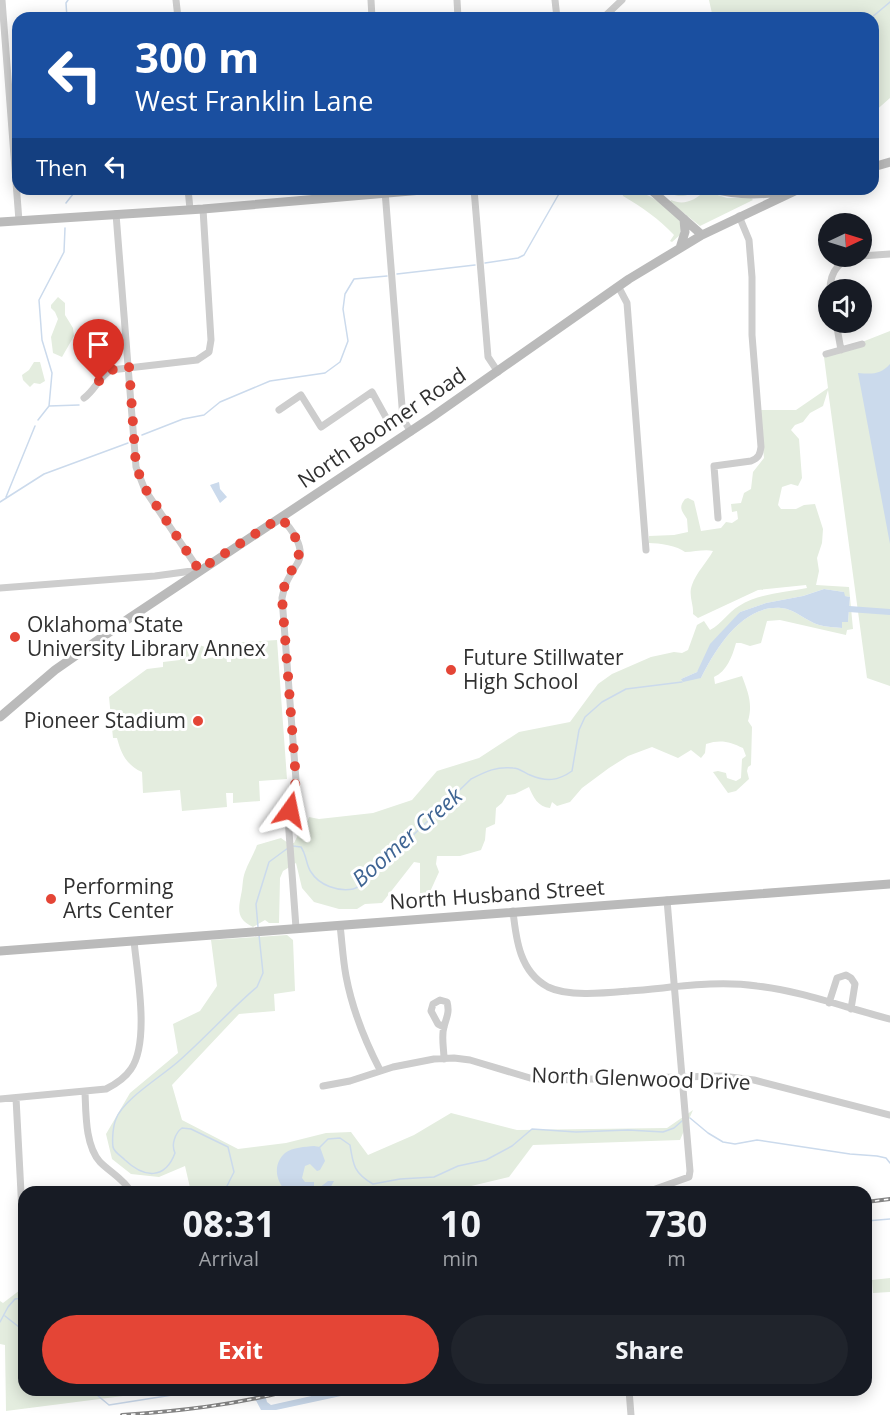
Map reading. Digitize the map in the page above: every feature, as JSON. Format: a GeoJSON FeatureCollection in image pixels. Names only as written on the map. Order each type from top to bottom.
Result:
{"type":"FeatureCollection","features":[{"type":"Feature","properties":{"kind":"main road"},"geometry":{"type":"LineString","coordinates":[[0,222],[203,209],[345,195]]}},
{"type":"Feature","properties":{"kind":"main road"},"geometry":{"type":"LineString","coordinates":[[657,195],[702,235]]}},
{"type":"Feature","properties":{"kind":"main road","name":"North Boomer Road"},"geometry":{"type":"LineString","coordinates":[[0,717],[55,670],[199,570],[411,432],[618,286],[702,235],[788,195]]}},
{"type":"Feature","properties":{"kind":"main road"},"geometry":{"type":"LineString","coordinates":[[680,248],[685,232],[684,219]]}},
{"type":"Feature","properties":{"kind":"main road","name":"North Husband Street"},"geometry":{"type":"LineString","coordinates":[[0,951],[890,884]]}},
{"type":"Feature","properties":{"kind":"street"},"geometry":{"type":"LineString","coordinates":[[2,0],[12,130]]}},
{"type":"Feature","properties":{"kind":"street"},"geometry":{"type":"LineString","coordinates":[[609,12],[622,0]]}},
{"type":"Feature","properties":{"kind":"street"},"geometry":{"type":"LineString","coordinates":[[17,195],[19,221]]}},
{"type":"Feature","properties":{"kind":"street"},"geometry":{"type":"LineString","coordinates":[[189,195],[190,209]]}},
{"type":"Feature","properties":{"kind":"street"},"geometry":{"type":"LineString","coordinates":[[385,195],[403,419],[411,432]]}},
{"type":"Feature","properties":{"kind":"street"},"geometry":{"type":"LineString","coordinates":[[474,195],[488,357],[498,372]]}},
{"type":"Feature","properties":{"kind":"street"},"geometry":{"type":"LineString","coordinates":[[84,398],[106,373],[117,368],[197,360],[209,352],[211,336],[203,209]]}},
{"type":"Feature","properties":{"kind":"street"},"geometry":{"type":"LineString","coordinates":[[0,588],[154,576],[199,570],[146,490],[136,467],[116,214]]}},
{"type":"Feature","properties":{"kind":"street"},"geometry":{"type":"LineString","coordinates":[[718,518],[714,466],[757,459],[761,447],[752,335],[752,277],[749,240],[740,216]]}},
{"type":"Feature","properties":{"kind":"street"},"geometry":{"type":"LineString","coordinates":[[872,255],[890,254]]}},
{"type":"Feature","properties":{"kind":"street"},"geometry":{"type":"LineString","coordinates":[[618,286],[627,303],[646,550]]}},
{"type":"Feature","properties":{"kind":"street"},"geometry":{"type":"LineString","coordinates":[[838,333],[842,350]]}},
{"type":"Feature","properties":{"kind":"street"},"geometry":{"type":"LineString","coordinates":[[826,354],[862,344]]}},
{"type":"Feature","properties":{"kind":"street"},"geometry":{"type":"LineString","coordinates":[[279,410],[301,395],[321,427],[372,392],[388,421]]}},
{"type":"Feature","properties":{"kind":"street"},"geometry":{"type":"LineString","coordinates":[[280,518],[288,525],[299,544],[300,554],[298,563],[284,584],[282,598],[296,780],[288,818],[296,928]]}},
{"type":"Feature","properties":{"kind":"street"},"geometry":{"type":"LineString","coordinates":[[664,1186],[689,1177],[690,1171],[667,900]]}},
{"type":"Feature","properties":{"kind":"street"},"geometry":{"type":"LineString","coordinates":[[513,911],[516,939],[524,962],[540,982],[551,988],[576,994],[674,986],[755,985],[777,988],[890,1019]]}},
{"type":"Feature","properties":{"kind":"street"},"geometry":{"type":"LineString","coordinates":[[340,924],[346,976],[352,999],[370,1052],[380,1070]]}},
{"type":"Feature","properties":{"kind":"street"},"geometry":{"type":"LineString","coordinates":[[0,1098],[106,1089],[119,1082],[132,1068],[138,1052],[141,1026],[134,941]]}},
{"type":"Feature","properties":{"kind":"street"},"geometry":{"type":"LineString","coordinates":[[829,1003],[837,978],[846,975],[855,984],[851,1009]]}},
{"type":"Feature","properties":{"kind":"street"},"geometry":{"type":"LineString","coordinates":[[444,1027],[444,1059]]}},
{"type":"Feature","properties":{"kind":"street","name":"North Glenwood Drive"},"geometry":{"type":"LineString","coordinates":[[323,1086],[350,1081],[380,1070],[444,1059],[470,1060],[530,1078],[585,1080],[722,1076],[754,1080],[890,1115]]}},
{"type":"Feature","properties":{"kind":"street"},"geometry":{"type":"LineString","coordinates":[[85,1092],[87,1122],[93,1151],[100,1161],[128,1186]]}},
{"type":"Feature","properties":{"kind":"street"},"geometry":{"type":"LineString","coordinates":[[16,1098],[21,1186]]}},
{"type":"Feature","properties":{"kind":"street"},"geometry":{"type":"LineString","coordinates":[[629,1396],[631,1415]]}},
{"type":"Feature","properties":{"kind":"shaded area"},"geometry":{"type":"Polygon","coordinates":[[[709,0],[890,0],[890,98],[879,108],[879,12],[712,12],[709,0]]]}},
{"type":"Feature","properties":{"kind":"shaded area"},"geometry":{"type":"Polygon","coordinates":[[[646,195],[654,199],[681,222],[680,235],[672,242],[670,241],[674,235],[637,204],[623,196],[646,195]]]}},
{"type":"Feature","properties":{"kind":"shaded area"},"geometry":{"type":"Polygon","coordinates":[[[718,195],[753,200],[700,226],[670,202],[671,200],[689,201],[697,197],[718,195]]]}},
{"type":"Feature","properties":{"kind":"shaded area"},"geometry":{"type":"Polygon","coordinates":[[[58,297],[65,303],[65,315],[73,328],[74,336],[62,357],[53,353],[51,337],[58,319],[51,305],[58,297]]]}},
{"type":"Feature","properties":{"kind":"shaded area"},"geometry":{"type":"Polygon","coordinates":[[[890,331],[890,686],[867,678],[828,390],[823,406],[810,413],[803,422],[795,425],[791,430],[799,439],[802,478],[798,486],[791,484],[782,487],[778,505],[781,509],[796,509],[804,505],[815,504],[823,529],[822,543],[817,558],[819,571],[816,585],[849,587],[850,597],[853,629],[847,630],[846,635],[780,620],[767,621],[761,643],[750,646],[736,643],[726,667],[714,677],[715,684],[742,676],[749,698],[748,721],[752,727],[751,765],[747,771],[749,779],[736,791],[728,793],[713,772],[726,773],[727,778],[736,781],[741,778],[742,759],[746,756],[743,748],[721,741],[706,744],[705,753],[701,758],[691,750],[678,758],[652,747],[628,756],[609,768],[582,788],[570,802],[557,806],[552,802],[550,808],[542,806],[536,801],[529,787],[507,795],[496,808],[495,824],[486,828],[481,850],[460,856],[437,856],[436,864],[439,872],[429,894],[420,893],[420,863],[414,862],[382,903],[365,904],[357,909],[339,909],[314,902],[302,888],[296,863],[283,871],[280,878],[279,923],[269,923],[265,920],[253,927],[241,918],[239,910],[243,878],[257,845],[281,838],[288,843],[294,843],[299,833],[307,832],[306,825],[309,817],[319,819],[373,813],[412,800],[437,771],[479,758],[519,732],[570,722],[598,684],[612,674],[651,657],[674,652],[682,653],[688,650],[697,625],[704,621],[710,630],[747,602],[763,596],[807,588],[806,585],[758,590],[698,618],[693,614],[691,589],[696,576],[713,551],[685,552],[668,545],[649,543],[649,536],[688,532],[687,519],[681,507],[688,498],[694,501],[701,531],[721,528],[726,522],[732,523],[738,519],[737,511],[732,512],[731,504],[741,503],[744,493],[751,489],[753,472],[764,458],[760,410],[796,410],[828,388],[824,357],[890,331]],[[824,589],[803,596],[766,603],[740,612],[697,672],[681,679],[701,678],[723,642],[732,631],[754,613],[781,608],[828,627],[842,628],[842,622],[848,622],[850,597],[844,596],[844,592],[824,589]]]}},
{"type":"Feature","properties":{"kind":"shaded area"},"geometry":{"type":"Polygon","coordinates":[[[34,362],[40,362],[45,381],[40,384],[34,383],[30,387],[23,380],[22,375],[34,362]]]}},
{"type":"Feature","properties":{"kind":"shaded area","name":"Pioneer Stadium"},"geometry":{"type":"Polygon","coordinates":[[[277,640],[287,779],[259,781],[260,801],[233,803],[233,793],[226,793],[227,807],[182,811],[180,790],[143,793],[142,772],[128,762],[122,754],[117,738],[113,738],[109,697],[147,669],[163,667],[163,662],[180,660],[181,648],[188,645],[196,644],[205,647],[208,658],[226,656],[227,662],[231,662],[230,643],[277,640]]]}},
{"type":"Feature","properties":{"kind":"shaded area"},"geometry":{"type":"Polygon","coordinates":[[[287,935],[293,940],[295,991],[274,994],[275,1011],[239,1014],[172,1085],[182,1120],[238,1149],[286,1143],[326,1133],[351,1132],[368,1155],[414,1135],[451,1113],[517,1130],[667,1128],[693,1110],[680,1140],[533,1145],[509,1177],[471,1186],[190,1186],[185,1166],[159,1177],[131,1174],[112,1159],[106,1134],[130,1093],[178,1053],[173,1024],[200,1011],[217,986],[211,940],[287,935]]]}},
{"type":"Feature","properties":{"kind":"shaded area"},"geometry":{"type":"Polygon","coordinates":[[[890,1278],[890,1292],[873,1293],[872,1280],[890,1278]]]}},
{"type":"Feature","properties":{"kind":"shaded area"},"geometry":{"type":"Polygon","coordinates":[[[18,1292],[18,1396],[123,1396],[6,1411],[5,1345],[0,1344],[0,1301],[3,1303],[18,1292]]]}},
{"type":"Feature","properties":{"kind":"water"},"geometry":{"type":"Polygon","coordinates":[[[890,364],[890,544],[858,373],[876,373],[890,364]]]}},
{"type":"Feature","properties":{"kind":"water"},"geometry":{"type":"Polygon","coordinates":[[[219,482],[220,489],[227,497],[220,503],[210,485],[219,482]]]}},
{"type":"Feature","properties":{"kind":"water"},"geometry":{"type":"Polygon","coordinates":[[[824,589],[844,592],[845,596],[850,597],[848,622],[842,622],[842,628],[819,625],[781,608],[754,613],[732,631],[723,642],[701,678],[683,682],[681,679],[697,672],[710,644],[740,612],[766,603],[803,596],[824,589]]]}},
{"type":"Feature","properties":{"kind":"water"},"geometry":{"type":"Polygon","coordinates":[[[320,1147],[325,1161],[320,1170],[317,1171],[310,1164],[305,1166],[302,1178],[305,1182],[314,1182],[314,1186],[282,1186],[277,1173],[278,1163],[285,1153],[299,1148],[320,1147]]]}},
{"type":"Feature","properties":{"kind":"water"},"geometry":{"type":"Polygon","coordinates":[[[328,1181],[334,1181],[331,1186],[322,1186],[328,1181]]]}},
{"type":"Feature","properties":{"kind":"water"},"geometry":{"type":"Polygon","coordinates":[[[254,1396],[265,1396],[271,1405],[312,1396],[341,1396],[276,1410],[261,1410],[254,1396]]]}},
{"type":"Feature","properties":{"kind":"waterway"},"geometry":{"type":"LineString","coordinates":[[67,12],[68,0]]}},
{"type":"Feature","properties":{"kind":"waterway"},"geometry":{"type":"LineString","coordinates":[[878,12],[890,2]]}},
{"type":"Feature","properties":{"kind":"waterway"},"geometry":{"type":"LineString","coordinates":[[66,203],[72,195]]}},
{"type":"Feature","properties":{"kind":"waterway"},"geometry":{"type":"LineString","coordinates":[[485,263],[524,255],[558,195]]}},
{"type":"Feature","properties":{"kind":"waterway"},"geometry":{"type":"LineString","coordinates":[[49,406],[52,373],[42,340],[39,300],[64,252],[65,228]]}},
{"type":"Feature","properties":{"kind":"waterway"},"geometry":{"type":"LineString","coordinates":[[397,274],[475,265]]}},
{"type":"Feature","properties":{"kind":"waterway"},"geometry":{"type":"LineString","coordinates":[[142,435],[183,419],[204,415],[220,402],[270,381],[325,373],[340,362],[348,341],[343,309],[345,294],[354,279],[387,276]]}},
{"type":"Feature","properties":{"kind":"waterway"},"geometry":{"type":"LineString","coordinates":[[38,420],[49,406],[79,405]]}},
{"type":"Feature","properties":{"kind":"waterway"},"geometry":{"type":"LineString","coordinates":[[6,497],[35,426]]}},
{"type":"Feature","properties":{"kind":"waterway"},"geometry":{"type":"LineString","coordinates":[[0,502],[44,474],[128,443]]}},
{"type":"Feature","properties":{"kind":"waterway","name":"Boomer Creek"},"geometry":{"type":"LineString","coordinates":[[849,609],[890,612]]}},
{"type":"Feature","properties":{"kind":"waterway","name":"Boomer Creek"},"geometry":{"type":"LineString","coordinates":[[293,846],[301,847],[309,869],[319,881],[335,888],[347,890],[355,888],[368,879],[471,779],[501,768],[517,769],[541,779],[562,777],[572,771],[579,730],[585,717],[602,702],[626,689],[682,682]]}},
{"type":"Feature","properties":{"kind":"waterway","name":"Boomer Creek"},"geometry":{"type":"LineString","coordinates":[[258,927],[256,904],[269,862],[288,848]]}},
{"type":"Feature","properties":{"kind":"waterway","name":"Boomer Creek"},"geometry":{"type":"LineString","coordinates":[[227,1186],[234,1172],[228,1147],[191,1129],[182,1128],[174,1139],[175,1153],[171,1162],[160,1172],[147,1173],[132,1166],[115,1151],[113,1129],[120,1111],[127,1103],[180,1060],[257,987],[263,973],[259,935]]}},
{"type":"Feature","properties":{"kind":"waterway"},"geometry":{"type":"LineString","coordinates":[[690,1118],[723,1142],[735,1144],[757,1140],[877,1156],[886,1158],[890,1163]]}},
{"type":"Feature","properties":{"kind":"waterway"},"geometry":{"type":"LineString","coordinates":[[319,1148],[328,1139],[340,1138],[350,1145],[358,1172],[373,1184],[400,1179],[434,1177],[458,1166],[486,1160],[512,1146],[532,1129],[576,1132],[628,1130],[663,1132],[674,1128],[682,1121]]}},
{"type":"Feature","properties":{"kind":"waterway"},"geometry":{"type":"LineString","coordinates":[[872,1220],[890,1219]]}},
{"type":"Feature","properties":{"kind":"waterway","name":"Boomer Creek"},"geometry":{"type":"LineString","coordinates":[[0,1322],[8,1307],[18,1299]]}},
{"type":"Feature","properties":{"kind":"waterway"},"geometry":{"type":"LineString","coordinates":[[5,1316],[18,1326]]}},
{"type":"Feature","properties":{"kind":"waterway"},"geometry":{"type":"LineString","coordinates":[[98,1396],[109,1405],[166,1396]]}},
{"type":"Feature","properties":{"kind":"railway"},"geometry":{"type":"LineString","coordinates":[[872,1201],[890,1199]]}},
{"type":"Feature","properties":{"kind":"railway"},"geometry":{"type":"LineString","coordinates":[[122,1415],[207,1407],[266,1396]]}},
{"type":"Feature","properties":{"kind":"place","name":"Oklahoma State University Library Annex"},"geometry":{"type":"Point","coordinates":[15,637]}},
{"type":"Feature","properties":{"kind":"place","name":"Future Stillwater High School"},"geometry":{"type":"Point","coordinates":[451,670]}},
{"type":"Feature","properties":{"kind":"place","name":"Pioneer Stadium"},"geometry":{"type":"Point","coordinates":[198,721]}},
{"type":"Feature","properties":{"kind":"place","name":"Performing Arts Center"},"geometry":{"type":"Point","coordinates":[51,899]}},
{"type":"Feature","properties":{"kind":"route"},"geometry":{"type":"LineString","coordinates":[[99,381],[111,370],[129,366],[136,467],[146,490],[199,570],[280,518],[288,525],[299,544],[298,563],[284,584],[282,598],[296,780],[290,810]]}}]}
